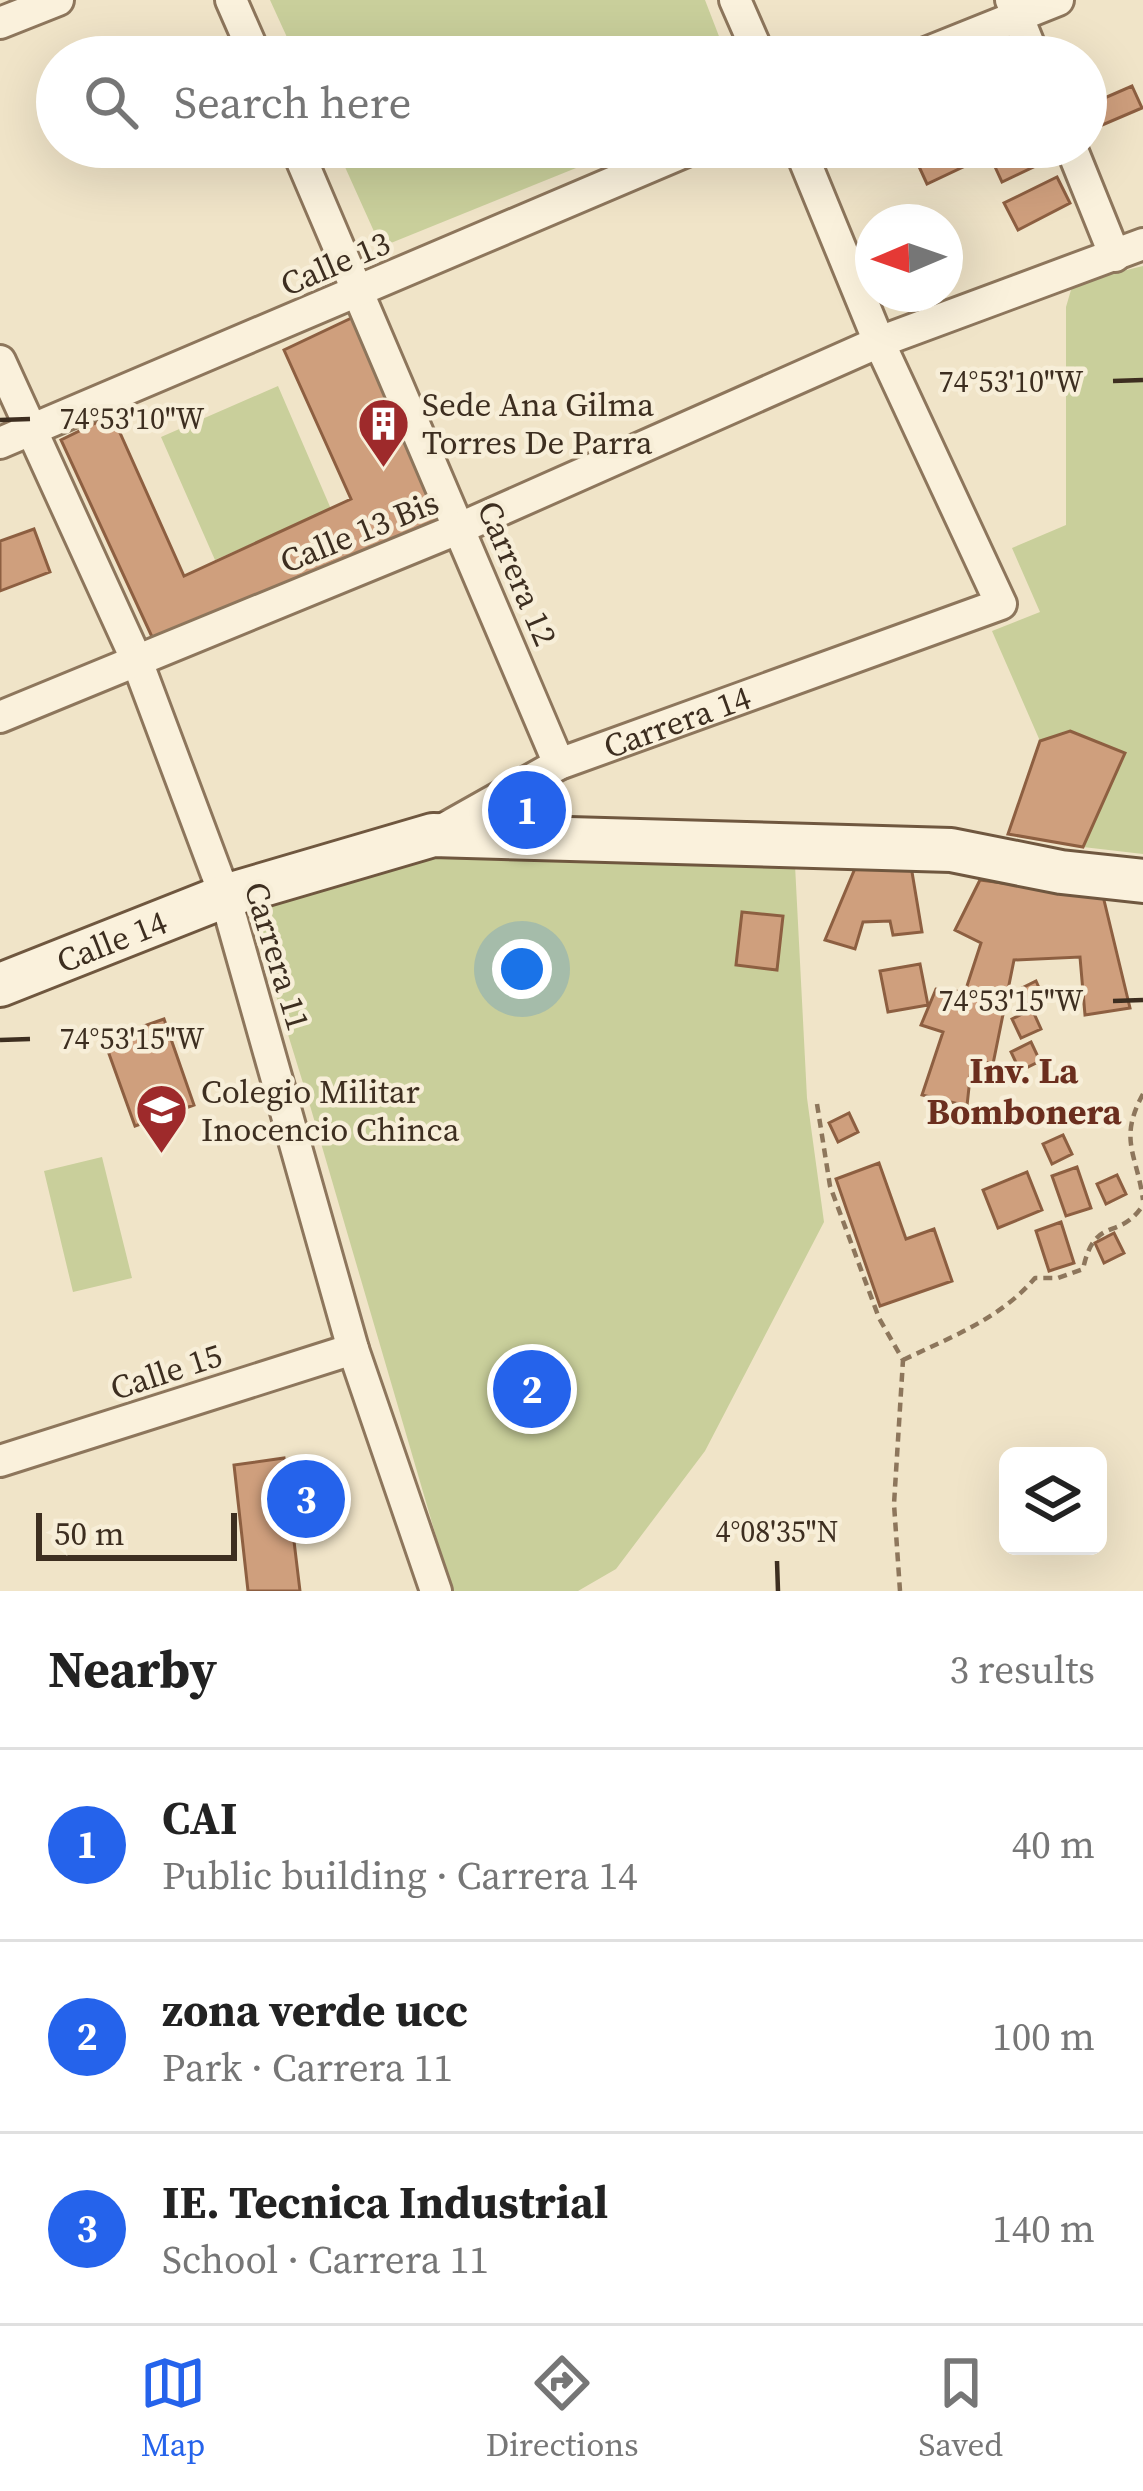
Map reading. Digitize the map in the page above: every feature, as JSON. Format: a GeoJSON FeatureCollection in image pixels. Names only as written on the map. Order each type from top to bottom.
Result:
{"type":"FeatureCollection","features":[{"type":"Feature","properties":{"kind":"street"},"geometry":{"type":"LineString","coordinates":[[0,23],[58,0]]}},
{"type":"Feature","properties":{"kind":"street"},"geometry":{"type":"LineString","coordinates":[[231,0],[247,36]]}},
{"type":"Feature","properties":{"kind":"street"},"geometry":{"type":"LineString","coordinates":[[735,0],[751,36]]}},
{"type":"Feature","properties":{"kind":"street"},"geometry":{"type":"LineString","coordinates":[[958,36],[1014,8],[1058,0]]}},
{"type":"Feature","properties":{"kind":"street"},"geometry":{"type":"LineString","coordinates":[[1014,8],[1025,36]]}},
{"type":"Feature","properties":{"kind":"street","name":"Carrera 12"},"geometry":{"type":"LineString","coordinates":[[305,168],[560,764]]}},
{"type":"Feature","properties":{"kind":"street","name":"Calle 13"},"geometry":{"type":"LineString","coordinates":[[0,443],[647,168]]}},
{"type":"Feature","properties":{"kind":"street"},"geometry":{"type":"LineString","coordinates":[[808,168],[879,342]]}},
{"type":"Feature","properties":{"kind":"street"},"geometry":{"type":"LineString","coordinates":[[1083,168],[1129,250]]}},
{"type":"Feature","properties":{"kind":"street","name":"Calle 13 Bis"},"geometry":{"type":"LineString","coordinates":[[0,717],[460,528],[879,342],[1129,250]]}},
{"type":"Feature","properties":{"kind":"street","name":"Carrera 14"},"geometry":{"type":"LineString","coordinates":[[224,896],[434,835],[560,764],[1001,604],[879,342]]}},
{"type":"Feature","properties":{"kind":"street","name":"Carrera 11"},"geometry":{"type":"LineString","coordinates":[[0,361],[137,661],[224,896],[353,1349],[436,1591]]}},
{"type":"Feature","properties":{"kind":"street"},"geometry":{"type":"LineString","coordinates":[[434,835],[951,850],[1061,872],[1143,881]]}},
{"type":"Feature","properties":{"kind":"street","name":"Calle 14"},"geometry":{"type":"LineString","coordinates":[[0,985],[224,896]]}},
{"type":"Feature","properties":{"kind":"street","name":"Calle 15"},"geometry":{"type":"LineString","coordinates":[[0,1461],[353,1349]]}},
{"type":"Feature","properties":{"kind":"path"},"geometry":{"type":"LineString","coordinates":[[903,1360],[982,1322],[1017,1299],[1035,1277],[1058,1278],[1083,1269],[1088,1244],[1104,1231],[1132,1221],[1143,1203],[1129,1124],[1143,1094]]}},
{"type":"Feature","properties":{"kind":"path"},"geometry":{"type":"LineString","coordinates":[[817,1104],[830,1186],[879,1318],[903,1360],[894,1504],[900,1591]]}},
{"type":"Feature","properties":{"kind":"green space"},"geometry":{"type":"Polygon","coordinates":[[[270,0],[705,0],[719,36],[286,36],[270,0]]]}},
{"type":"Feature","properties":{"kind":"green space"},"geometry":{"type":"Polygon","coordinates":[[[345,168],[576,168],[381,247],[345,168]]]}},
{"type":"Feature","properties":{"kind":"green space"},"geometry":{"type":"Polygon","coordinates":[[[1143,266],[1143,854],[1083,847],[1125,753],[1040,741],[992,631],[1040,612],[1012,548],[1066,525],[1066,307],[1073,283],[1143,266]]]}},
{"type":"Feature","properties":{"kind":"green space"},"geometry":{"type":"Polygon","coordinates":[[[278,386],[331,509],[215,560],[161,437],[278,386]]]}},
{"type":"Feature","properties":{"kind":"green space"},"geometry":{"type":"Polygon","coordinates":[[[423,854],[795,865],[807,1098],[824,1222],[705,1451],[616,1569],[578,1591],[452,1591],[249,908],[423,854]]]}},
{"type":"Feature","properties":{"kind":"green space"},"geometry":{"type":"Polygon","coordinates":[[[102,1157],[132,1278],[73,1292],[44,1171],[102,1157]]]}},
{"type":"Feature","properties":{"kind":"building"},"geometry":{"type":"Polygon","coordinates":[[[1132,86],[1142,108],[1107,123],[1107,97],[1132,86]]]}},
{"type":"Feature","properties":{"kind":"building"},"geometry":{"type":"Polygon","coordinates":[[[920,168],[961,168],[927,184],[920,168]]]}},
{"type":"Feature","properties":{"kind":"building"},"geometry":{"type":"Polygon","coordinates":[[[996,168],[1031,168],[1002,182],[996,168]]]}},
{"type":"Feature","properties":{"kind":"building"},"geometry":{"type":"Polygon","coordinates":[[[1057,177],[1070,203],[1018,230],[1004,203],[1057,177]]]}},
{"type":"Feature","properties":{"kind":"building","name":"Sede Ana Gilma Torres De Parra"},"geometry":{"type":"Polygon","coordinates":[[[360,314],[448,516],[153,639],[61,440],[112,415],[184,576],[351,499],[284,350],[360,314]]]}},
{"type":"Feature","properties":{"kind":"building"},"geometry":{"type":"Polygon","coordinates":[[[34,529],[50,572],[0,591],[0,541],[34,529]]]}},
{"type":"Feature","properties":{"kind":"building"},"geometry":{"type":"Polygon","coordinates":[[[1070,731],[1125,753],[1083,847],[1008,834],[1040,741],[1070,731]]]}},
{"type":"Feature","properties":{"kind":"building"},"geometry":{"type":"Polygon","coordinates":[[[539,793],[547,815],[515,827],[508,805],[539,793]]]}},
{"type":"Feature","properties":{"kind":"building"},"geometry":{"type":"Polygon","coordinates":[[[856,866],[911,866],[922,932],[893,935],[890,921],[863,922],[855,949],[825,940],[856,866]]]}},
{"type":"Feature","properties":{"kind":"building"},"geometry":{"type":"Polygon","coordinates":[[[980,880],[1103,896],[1130,1008],[1085,1015],[1080,957],[1014,960],[993,1064],[972,1059],[967,1106],[922,1095],[943,1032],[921,1025],[936,989],[965,992],[981,943],[955,930],[980,880]]]}},
{"type":"Feature","properties":{"kind":"building"},"geometry":{"type":"Polygon","coordinates":[[[742,912],[783,916],[777,970],[736,965],[742,912]]]}},
{"type":"Feature","properties":{"kind":"building"},"geometry":{"type":"Polygon","coordinates":[[[920,964],[928,1005],[888,1012],[880,971],[920,964]]]}},
{"type":"Feature","properties":{"kind":"building"},"geometry":{"type":"Polygon","coordinates":[[[1036,981],[1045,1001],[1026,1010],[1016,991],[1036,981]]]}},
{"type":"Feature","properties":{"kind":"building"},"geometry":{"type":"Polygon","coordinates":[[[1032,1009],[1041,1029],[1021,1038],[1012,1019],[1032,1009]]]}},
{"type":"Feature","properties":{"kind":"building","name":"Colegio Militar Inocencio Chinca"},"geometry":{"type":"Polygon","coordinates":[[[164,1019],[194,1105],[135,1126],[104,1040],[164,1019]]]}},
{"type":"Feature","properties":{"kind":"building"},"geometry":{"type":"Polygon","coordinates":[[[1031,1042],[1040,1061],[1020,1071],[1011,1052],[1031,1042]]]}},
{"type":"Feature","properties":{"kind":"building"},"geometry":{"type":"Polygon","coordinates":[[[849,1113],[858,1132],[838,1142],[829,1123],[849,1113]]]}},
{"type":"Feature","properties":{"kind":"building"},"geometry":{"type":"Polygon","coordinates":[[[1063,1135],[1072,1154],[1052,1164],[1043,1144],[1063,1135]]]}},
{"type":"Feature","properties":{"kind":"building"},"geometry":{"type":"Polygon","coordinates":[[[879,1163],[906,1239],[934,1229],[952,1281],[880,1306],[836,1179],[879,1163]]]}},
{"type":"Feature","properties":{"kind":"building"},"geometry":{"type":"Polygon","coordinates":[[[1077,1167],[1091,1208],[1066,1216],[1052,1176],[1077,1167]]]}},
{"type":"Feature","properties":{"kind":"building"},"geometry":{"type":"Polygon","coordinates":[[[1027,1172],[1042,1210],[998,1228],[983,1190],[1027,1172]]]}},
{"type":"Feature","properties":{"kind":"building"},"geometry":{"type":"Polygon","coordinates":[[[1117,1175],[1126,1194],[1106,1204],[1097,1184],[1117,1175]]]}},
{"type":"Feature","properties":{"kind":"building"},"geometry":{"type":"Polygon","coordinates":[[[1061,1222],[1074,1263],[1049,1271],[1036,1231],[1061,1222]]]}},
{"type":"Feature","properties":{"kind":"building"},"geometry":{"type":"Polygon","coordinates":[[[1114,1233],[1124,1253],[1104,1263],[1095,1243],[1114,1233]]]}},
{"type":"Feature","properties":{"kind":"building"},"geometry":{"type":"Polygon","coordinates":[[[284,1458],[300,1591],[248,1591],[234,1465],[284,1458]]]}},
{"type":"Feature","properties":{"kind":"place","name":"Sede Ana Gilma Torres De Parra"},"geometry":{"type":"Point","coordinates":[383,469]}},
{"type":"Feature","properties":{"kind":"place","name":"CAI"},"geometry":{"type":"Point","coordinates":[527,810]}},
{"type":"Feature","properties":{"kind":"place","name":"Colegio Militar Inocencio Chinca"},"geometry":{"type":"Point","coordinates":[162,1156]}},
{"type":"Feature","properties":{"kind":"place","name":"zona verde ucc"},"geometry":{"type":"Point","coordinates":[532,1389]}},
{"type":"Feature","properties":{"kind":"place","name":"IE. Tecnica Industrial"},"geometry":{"type":"Point","coordinates":[306,1499]}},
{"type":"Feature","properties":{"kind":"district","name":"Inv. La Bombonera"},"geometry":{"type":"Point","coordinates":[1024,1090]}}]}
